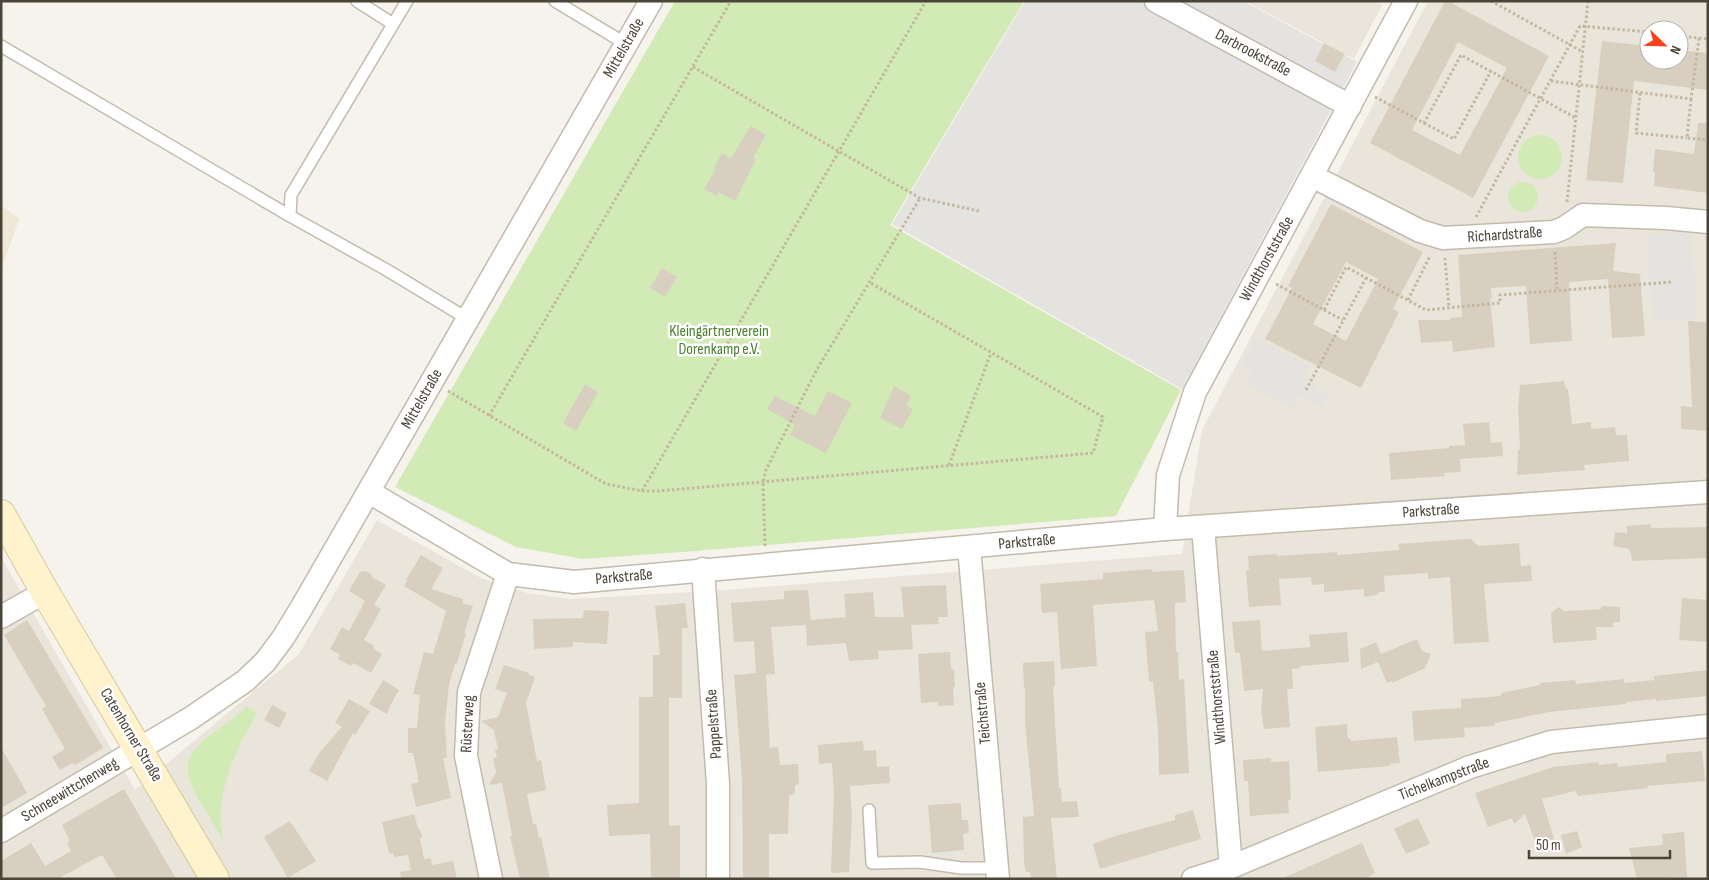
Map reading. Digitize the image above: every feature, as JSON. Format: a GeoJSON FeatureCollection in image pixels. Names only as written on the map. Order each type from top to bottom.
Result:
{"type":"FeatureCollection","features":[{"type":"Feature","properties":{"kind":"street","name":"Mittelstraße"},"geometry":{"type":"LineString","coordinates":[[140,749],[245,681],[264,662],[283,638],[651,1]]}},
{"type":"Feature","properties":{"kind":"street","name":"Darbrookstraße"},"geometry":{"type":"LineString","coordinates":[[1156,1],[1355,97]]}},
{"type":"Feature","properties":{"kind":"street","name":"Windthorststraße"},"geometry":{"type":"LineString","coordinates":[[1165,529],[1168,475],[1195,392],[1406,1]]}},
{"type":"Feature","properties":{"kind":"street","name":"Richardstraße"},"geometry":{"type":"LineString","coordinates":[[1312,176],[1400,222],[1442,238],[1465,238],[1559,230],[1583,215],[1666,218],[1708,222]]}},
{"type":"Feature","properties":{"kind":"street","name":"Parkstraße"},"geometry":{"type":"LineString","coordinates":[[369,492],[508,574],[574,582],[1165,529],[1708,492]]}},
{"type":"Feature","properties":{"kind":"street","name":"Catenhorner Straße"},"geometry":{"type":"LineString","coordinates":[[1,514],[215,879]]}},
{"type":"Feature","properties":{"kind":"street","name":"Windthorststraße"},"geometry":{"type":"LineString","coordinates":[[1203,526],[1231,867]]}},
{"type":"Feature","properties":{"kind":"street","name":"Teichstraße"},"geometry":{"type":"LineString","coordinates":[[969,547],[997,873]]}},
{"type":"Feature","properties":{"kind":"street","name":"Pappelstraße"},"geometry":{"type":"LineString","coordinates":[[703,570],[718,784],[718,879]]}},
{"type":"Feature","properties":{"kind":"street","name":"Rüsterweg"},"geometry":{"type":"LineString","coordinates":[[491,879],[466,756],[469,692],[508,574]]}},
{"type":"Feature","properties":{"kind":"street"},"geometry":{"type":"LineString","coordinates":[[1,617],[45,592]]}},
{"type":"Feature","properties":{"kind":"street","name":"Tichelkampstraße"},"geometry":{"type":"LineString","coordinates":[[1193,879],[1231,867],[1470,767],[1551,742],[1708,726]]}},
{"type":"Feature","properties":{"kind":"street","name":"Schneewittchenweg"},"geometry":{"type":"LineString","coordinates":[[1,830],[140,749]]}},
{"type":"Feature","properties":{"kind":"lane"},"geometry":{"type":"LineString","coordinates":[[356,1],[393,24]]}},
{"type":"Feature","properties":{"kind":"lane"},"geometry":{"type":"LineString","coordinates":[[290,216],[292,195],[407,1]]}},
{"type":"Feature","properties":{"kind":"lane"},"geometry":{"type":"LineString","coordinates":[[555,1],[626,44]]}},
{"type":"Feature","properties":{"kind":"lane"},"geometry":{"type":"LineString","coordinates":[[1,46],[468,319]]}},
{"type":"Feature","properties":{"kind":"lane"},"geometry":{"type":"LineString","coordinates":[[869,810],[872,863],[920,862],[997,873]]}},
{"type":"Feature","properties":{"kind":"path"},"geometry":{"type":"LineString","coordinates":[[489,416],[731,1]]}},
{"type":"Feature","properties":{"kind":"path"},"geometry":{"type":"LineString","coordinates":[[642,491],[926,1]]}},
{"type":"Feature","properties":{"kind":"path"},"geometry":{"type":"LineString","coordinates":[[1491,1],[1583,52]]}},
{"type":"Feature","properties":{"kind":"path"},"geometry":{"type":"LineString","coordinates":[[1557,289],[1559,230],[1576,118],[1588,1]]}},
{"type":"Feature","properties":{"kind":"path"},"geometry":{"type":"LineString","coordinates":[[1465,238],[1580,26],[1639,31]]}},
{"type":"Feature","properties":{"kind":"path"},"geometry":{"type":"LineString","coordinates":[[1689,37],[1708,39]]}},
{"type":"Feature","properties":{"kind":"path"},"geometry":{"type":"LineString","coordinates":[[1686,138],[1699,38]]}},
{"type":"Feature","properties":{"kind":"path"},"geometry":{"type":"LineString","coordinates":[[1424,123],[1461,55],[1576,118]]}},
{"type":"Feature","properties":{"kind":"path"},"geometry":{"type":"LineString","coordinates":[[692,67],[920,198],[979,211]]}},
{"type":"Feature","properties":{"kind":"path"},"geometry":{"type":"LineString","coordinates":[[1355,97],[1424,123],[1454,139],[1491,71]]}},
{"type":"Feature","properties":{"kind":"path"},"geometry":{"type":"LineString","coordinates":[[1550,81],[1692,99]]}},
{"type":"Feature","properties":{"kind":"path"},"geometry":{"type":"LineString","coordinates":[[1640,93],[1636,133],[1708,140]]}},
{"type":"Feature","properties":{"kind":"path"},"geometry":{"type":"LineString","coordinates":[[766,564],[763,482],[766,470],[816,371],[920,198]]}},
{"type":"Feature","properties":{"kind":"path"},"geometry":{"type":"LineString","coordinates":[[1408,300],[1442,238]]}},
{"type":"Feature","properties":{"kind":"path"},"geometry":{"type":"LineString","coordinates":[[1442,238],[1448,308]]}},
{"type":"Feature","properties":{"kind":"path"},"geometry":{"type":"LineString","coordinates":[[1324,310],[1346,267],[1426,310],[1500,303],[1500,295],[1557,289],[1671,282]]}},
{"type":"Feature","properties":{"kind":"path"},"geometry":{"type":"LineString","coordinates":[[1258,275],[1344,320]]}},
{"type":"Feature","properties":{"kind":"path"},"geometry":{"type":"LineString","coordinates":[[1306,390],[1366,278]]}},
{"type":"Feature","properties":{"kind":"path"},"geometry":{"type":"LineString","coordinates":[[432,382],[606,484],[642,491],[1092,453],[1103,417],[869,282]]}},
{"type":"Feature","properties":{"kind":"path"},"geometry":{"type":"LineString","coordinates":[[949,465],[991,353]]}},
{"type":"Feature","properties":{"kind":"shaded area"},"geometry":{"type":"Polygon","coordinates":[[[1025,1],[1243,1],[1357,62],[1182,389],[892,224],[1025,1]]]}},
{"type":"Feature","properties":{"kind":"shaded area"},"geometry":{"type":"Polygon","coordinates":[[[1245,1],[1371,1],[1382,5],[1354,59],[1245,1]]]}},
{"type":"Feature","properties":{"kind":"shaded area"},"geometry":{"type":"Polygon","coordinates":[[[1428,1],[1708,1],[1708,879],[1,879],[1,557],[135,790],[299,654],[377,520],[481,578],[527,593],[572,599],[725,590],[1182,554],[1202,430],[1428,1]]]}},
{"type":"Feature","properties":{"kind":"shaded area"},"geometry":{"type":"Polygon","coordinates":[[[1,205],[19,219],[1,271],[1,205]]]}},
{"type":"Feature","properties":{"kind":"shaded area"},"geometry":{"type":"Polygon","coordinates":[[[1692,232],[1697,319],[1653,321],[1646,234],[1692,232]]]}},
{"type":"Feature","properties":{"kind":"shaded area"},"geometry":{"type":"Polygon","coordinates":[[[1256,338],[1310,366],[1304,378],[1318,385],[1316,389],[1329,396],[1322,408],[1298,396],[1292,408],[1246,384],[1252,372],[1241,365],[1256,338]]]}},
{"type":"Feature","properties":{"kind":"green space","name":"Kleingärtnerverein Dorenkamp e.V."},"geometry":{"type":"Polygon","coordinates":[[[675,1],[1024,1],[890,225],[1181,390],[1116,516],[583,559],[516,547],[395,487],[675,1]]]}},
{"type":"Feature","properties":{"kind":"green space"},"geometry":{"type":"Polygon","coordinates":[[[1544,135],[1556,141],[1561,148],[1561,166],[1556,173],[1549,178],[1536,179],[1528,176],[1521,169],[1518,153],[1521,145],[1528,138],[1544,135]]]}},
{"type":"Feature","properties":{"kind":"green space"},"geometry":{"type":"Polygon","coordinates":[[[1523,182],[1534,186],[1538,197],[1534,208],[1523,212],[1512,208],[1508,197],[1512,186],[1523,182]]]}},
{"type":"Feature","properties":{"kind":"green space"},"geometry":{"type":"Polygon","coordinates":[[[247,706],[257,713],[241,743],[228,774],[221,807],[224,841],[193,790],[188,773],[188,765],[196,748],[205,739],[247,706]]]}},
{"type":"Feature","properties":{"kind":"building"},"geometry":{"type":"Polygon","coordinates":[[[1445,1],[1549,56],[1473,198],[1370,143],[1445,1]],[[1458,42],[1412,130],[1460,155],[1507,68],[1458,42]]]}},
{"type":"Feature","properties":{"kind":"building"},"geometry":{"type":"Polygon","coordinates":[[[1602,41],[1639,45],[1639,70],[1689,70],[1689,51],[1708,53],[1708,90],[1634,81],[1623,183],[1586,180],[1602,41]]]}},
{"type":"Feature","properties":{"kind":"building"},"geometry":{"type":"Polygon","coordinates":[[[1324,43],[1345,54],[1335,72],[1315,61],[1324,43]]]}},
{"type":"Feature","properties":{"kind":"building"},"geometry":{"type":"Polygon","coordinates":[[[1698,123],[1708,123],[1708,193],[1654,186],[1655,149],[1694,154],[1698,123]]]}},
{"type":"Feature","properties":{"kind":"building"},"geometry":{"type":"Polygon","coordinates":[[[751,126],[766,135],[753,158],[756,159],[735,201],[719,192],[717,196],[704,189],[716,169],[714,168],[722,153],[731,158],[751,126]]]}},
{"type":"Feature","properties":{"kind":"building"},"geometry":{"type":"Polygon","coordinates":[[[1331,204],[1423,252],[1393,309],[1399,312],[1361,388],[1265,339],[1292,288],[1288,286],[1331,204]],[[1346,262],[1313,324],[1346,341],[1378,279],[1346,262]]]}},
{"type":"Feature","properties":{"kind":"building"},"geometry":{"type":"Polygon","coordinates":[[[1616,243],[1613,271],[1640,274],[1645,336],[1612,338],[1608,279],[1569,282],[1572,341],[1530,344],[1526,286],[1491,288],[1492,298],[1490,298],[1495,347],[1453,352],[1452,341],[1421,343],[1418,320],[1450,320],[1450,318],[1462,317],[1458,255],[1616,243]]]}},
{"type":"Feature","properties":{"kind":"building"},"geometry":{"type":"Polygon","coordinates":[[[662,268],[677,277],[665,297],[650,288],[662,268]]]}},
{"type":"Feature","properties":{"kind":"building"},"geometry":{"type":"Polygon","coordinates":[[[1688,321],[1706,322],[1708,431],[1681,429],[1681,406],[1692,407],[1688,321]]]}},
{"type":"Feature","properties":{"kind":"building"},"geometry":{"type":"Polygon","coordinates":[[[1564,381],[1566,389],[1568,389],[1572,424],[1591,422],[1591,429],[1615,427],[1616,435],[1627,435],[1629,461],[1584,465],[1585,470],[1517,475],[1518,450],[1520,449],[1518,408],[1520,385],[1564,381]]]}},
{"type":"Feature","properties":{"kind":"building"},"geometry":{"type":"Polygon","coordinates":[[[585,384],[598,392],[576,431],[563,423],[585,384]]]}},
{"type":"Feature","properties":{"kind":"building"},"geometry":{"type":"Polygon","coordinates":[[[894,386],[911,396],[906,405],[913,409],[902,429],[880,418],[894,386]]]}},
{"type":"Feature","properties":{"kind":"building"},"geometry":{"type":"Polygon","coordinates":[[[828,391],[852,403],[826,453],[790,435],[795,425],[767,409],[775,396],[815,416],[828,391]]]}},
{"type":"Feature","properties":{"kind":"building"},"geometry":{"type":"Polygon","coordinates":[[[1489,422],[1491,443],[1502,442],[1503,456],[1460,459],[1461,472],[1444,473],[1445,476],[1391,480],[1389,453],[1465,445],[1463,424],[1489,422]]]}},
{"type":"Feature","properties":{"kind":"building"},"geometry":{"type":"Polygon","coordinates":[[[1650,524],[1651,528],[1708,527],[1708,558],[1632,561],[1629,549],[1613,546],[1615,532],[1627,533],[1627,526],[1650,524]]]}},
{"type":"Feature","properties":{"kind":"building"},"geometry":{"type":"Polygon","coordinates":[[[1471,539],[1478,546],[1519,543],[1521,566],[1531,565],[1532,581],[1484,584],[1489,642],[1454,644],[1450,577],[1428,579],[1428,573],[1384,576],[1385,592],[1364,597],[1364,589],[1324,592],[1324,584],[1312,585],[1311,577],[1279,579],[1281,605],[1249,607],[1246,571],[1249,570],[1248,556],[1337,552],[1337,555],[1399,550],[1399,544],[1471,539]]]}},
{"type":"Feature","properties":{"kind":"building"},"geometry":{"type":"Polygon","coordinates":[[[421,555],[443,568],[431,589],[463,599],[462,603],[473,606],[449,684],[445,722],[447,758],[443,758],[451,798],[416,807],[411,784],[419,782],[413,753],[408,753],[408,728],[417,728],[420,695],[413,694],[424,652],[433,654],[446,611],[404,586],[407,581],[411,582],[406,580],[421,555]]]}},
{"type":"Feature","properties":{"kind":"building"},"geometry":{"type":"Polygon","coordinates":[[[1152,569],[1152,572],[1184,570],[1186,602],[1175,603],[1176,652],[1178,652],[1179,680],[1184,679],[1189,773],[1159,775],[1158,729],[1153,682],[1149,682],[1145,632],[1158,631],[1154,600],[1093,605],[1097,666],[1061,669],[1057,612],[1042,613],[1040,584],[1103,579],[1103,573],[1152,569]]]}},
{"type":"Feature","properties":{"kind":"building"},"geometry":{"type":"Polygon","coordinates":[[[366,571],[386,585],[374,605],[381,609],[364,640],[373,645],[374,649],[382,654],[371,673],[353,663],[351,666],[338,659],[340,655],[330,649],[342,627],[349,631],[365,601],[349,591],[360,572],[366,571]]]}},
{"type":"Feature","properties":{"kind":"building"},"geometry":{"type":"Polygon","coordinates":[[[946,585],[948,617],[938,617],[939,624],[911,625],[913,649],[878,651],[879,659],[849,661],[846,643],[807,646],[806,625],[771,627],[775,674],[766,675],[770,748],[778,747],[780,765],[798,764],[799,784],[795,785],[795,794],[789,795],[788,834],[769,834],[769,879],[743,879],[742,779],[734,675],[756,673],[754,641],[734,642],[731,603],[784,599],[784,591],[808,590],[811,620],[846,617],[844,594],[873,592],[875,617],[904,617],[901,587],[946,585]]]}},
{"type":"Feature","properties":{"kind":"building"},"geometry":{"type":"Polygon","coordinates":[[[1682,598],[1708,600],[1708,642],[1679,640],[1682,598]]]}},
{"type":"Feature","properties":{"kind":"building"},"geometry":{"type":"Polygon","coordinates":[[[685,603],[688,628],[682,628],[682,698],[669,698],[669,826],[680,825],[680,879],[651,879],[650,834],[609,836],[607,805],[639,803],[639,697],[653,697],[653,655],[660,655],[655,606],[685,603]]]}},
{"type":"Feature","properties":{"kind":"building"},"geometry":{"type":"Polygon","coordinates":[[[1601,606],[1620,607],[1620,622],[1613,622],[1613,627],[1596,627],[1597,640],[1553,643],[1551,613],[1559,607],[1564,611],[1601,609],[1601,606]]]}},
{"type":"Feature","properties":{"kind":"building"},"geometry":{"type":"Polygon","coordinates":[[[584,610],[609,611],[607,644],[573,642],[573,647],[534,649],[533,619],[583,618],[584,610]]]}},
{"type":"Feature","properties":{"kind":"building"},"geometry":{"type":"Polygon","coordinates":[[[27,620],[103,748],[75,765],[73,763],[60,770],[52,757],[65,749],[42,709],[46,706],[4,635],[27,620]]]}},
{"type":"Feature","properties":{"kind":"building"},"geometry":{"type":"Polygon","coordinates":[[[1260,620],[1262,651],[1310,647],[1309,635],[1347,632],[1349,662],[1300,666],[1300,668],[1292,669],[1293,689],[1287,689],[1290,727],[1264,729],[1261,711],[1263,689],[1244,691],[1240,653],[1235,653],[1232,622],[1260,620]]]}},
{"type":"Feature","properties":{"kind":"building"},"geometry":{"type":"Polygon","coordinates":[[[1417,639],[1422,651],[1431,654],[1425,668],[1392,683],[1392,681],[1387,683],[1378,662],[1361,669],[1360,649],[1376,642],[1381,654],[1417,639]]]}},
{"type":"Feature","properties":{"kind":"building"},"geometry":{"type":"Polygon","coordinates":[[[950,652],[951,669],[954,669],[954,705],[938,706],[938,702],[921,703],[918,654],[950,652]]]}},
{"type":"Feature","properties":{"kind":"building"},"geometry":{"type":"Polygon","coordinates":[[[1054,661],[1055,686],[1053,687],[1059,788],[1061,788],[1062,802],[1077,801],[1079,817],[1051,818],[1057,879],[1031,879],[1030,872],[1026,872],[1024,863],[1023,817],[1034,816],[1025,722],[1023,663],[1054,661]]]}},
{"type":"Feature","properties":{"kind":"building"},"geometry":{"type":"Polygon","coordinates":[[[504,665],[529,673],[529,675],[535,677],[526,703],[537,761],[541,760],[546,790],[527,794],[533,824],[536,824],[539,838],[541,837],[550,879],[520,879],[510,836],[512,835],[502,783],[489,785],[496,772],[493,758],[497,758],[495,750],[498,750],[494,730],[481,721],[498,717],[507,693],[495,689],[504,665]]]}},
{"type":"Feature","properties":{"kind":"building"},"geometry":{"type":"Polygon","coordinates":[[[1708,670],[1708,696],[1626,702],[1626,704],[1549,712],[1495,723],[1495,726],[1464,728],[1465,737],[1414,741],[1412,711],[1461,708],[1461,699],[1501,696],[1501,693],[1540,685],[1540,683],[1575,680],[1576,684],[1624,679],[1624,683],[1654,680],[1654,676],[1708,670]]]}},
{"type":"Feature","properties":{"kind":"building"},"geometry":{"type":"Polygon","coordinates":[[[383,680],[399,690],[387,714],[369,704],[383,680]]]}},
{"type":"Feature","properties":{"kind":"building"},"geometry":{"type":"Polygon","coordinates":[[[349,699],[370,711],[355,735],[353,733],[327,781],[309,771],[319,753],[342,727],[335,723],[349,699]]]}},
{"type":"Feature","properties":{"kind":"building"},"geometry":{"type":"Polygon","coordinates":[[[272,705],[287,713],[279,728],[264,720],[272,705]]]}},
{"type":"Feature","properties":{"kind":"building"},"geometry":{"type":"Polygon","coordinates":[[[1347,724],[1348,739],[1351,739],[1351,741],[1397,737],[1400,763],[1389,764],[1390,766],[1318,772],[1315,727],[1347,724]]]}},
{"type":"Feature","properties":{"kind":"building"},"geometry":{"type":"Polygon","coordinates":[[[863,741],[864,751],[876,750],[877,767],[889,766],[890,783],[850,786],[852,816],[849,872],[831,873],[834,795],[832,763],[819,764],[818,745],[863,741]]]}},
{"type":"Feature","properties":{"kind":"building"},"geometry":{"type":"Polygon","coordinates":[[[1,747],[27,793],[1,808],[1,747]]]}},
{"type":"Feature","properties":{"kind":"building"},"geometry":{"type":"Polygon","coordinates":[[[1702,751],[1705,781],[1647,786],[1648,788],[1578,796],[1575,791],[1542,799],[1554,839],[1536,844],[1525,814],[1514,824],[1512,818],[1488,827],[1475,793],[1553,767],[1599,762],[1599,765],[1618,763],[1618,767],[1666,762],[1666,754],[1702,751]]]}},
{"type":"Feature","properties":{"kind":"building"},"geometry":{"type":"Polygon","coordinates":[[[1271,758],[1271,762],[1289,761],[1291,800],[1288,800],[1289,813],[1250,816],[1248,781],[1244,781],[1243,760],[1271,758]]]}},
{"type":"Feature","properties":{"kind":"building"},"geometry":{"type":"Polygon","coordinates":[[[124,789],[176,879],[117,879],[102,855],[57,879],[1,879],[1,861],[31,843],[45,866],[71,851],[67,843],[70,841],[62,825],[124,789]]]}},
{"type":"Feature","properties":{"kind":"building"},"geometry":{"type":"Polygon","coordinates":[[[961,803],[962,820],[968,820],[969,833],[963,834],[964,850],[932,853],[928,805],[961,803]]]}},
{"type":"Feature","properties":{"kind":"building"},"geometry":{"type":"Polygon","coordinates":[[[1193,810],[1201,839],[1100,869],[1093,844],[1175,820],[1175,815],[1193,810]]]}},
{"type":"Feature","properties":{"kind":"building"},"geometry":{"type":"Polygon","coordinates":[[[414,814],[422,836],[420,839],[424,859],[431,858],[432,865],[453,861],[457,879],[401,879],[400,872],[411,870],[408,855],[394,857],[393,853],[389,854],[382,822],[414,814]]]}},
{"type":"Feature","properties":{"kind":"building"},"geometry":{"type":"Polygon","coordinates":[[[1418,818],[1430,844],[1406,854],[1394,829],[1418,818]]]}},
{"type":"Feature","properties":{"kind":"building"},"geometry":{"type":"Polygon","coordinates":[[[290,821],[316,861],[288,878],[264,837],[290,821]]]}},
{"type":"Feature","properties":{"kind":"building"},"geometry":{"type":"Polygon","coordinates":[[[1577,831],[1582,847],[1566,854],[1561,835],[1577,831]]]}},
{"type":"Feature","properties":{"kind":"building"},"geometry":{"type":"Polygon","coordinates":[[[1684,832],[1687,877],[1637,879],[1629,848],[1663,845],[1662,834],[1684,832]]]}},
{"type":"Feature","properties":{"kind":"building"},"geometry":{"type":"Polygon","coordinates":[[[1362,843],[1375,873],[1364,879],[1281,879],[1362,843]]]}}]}
